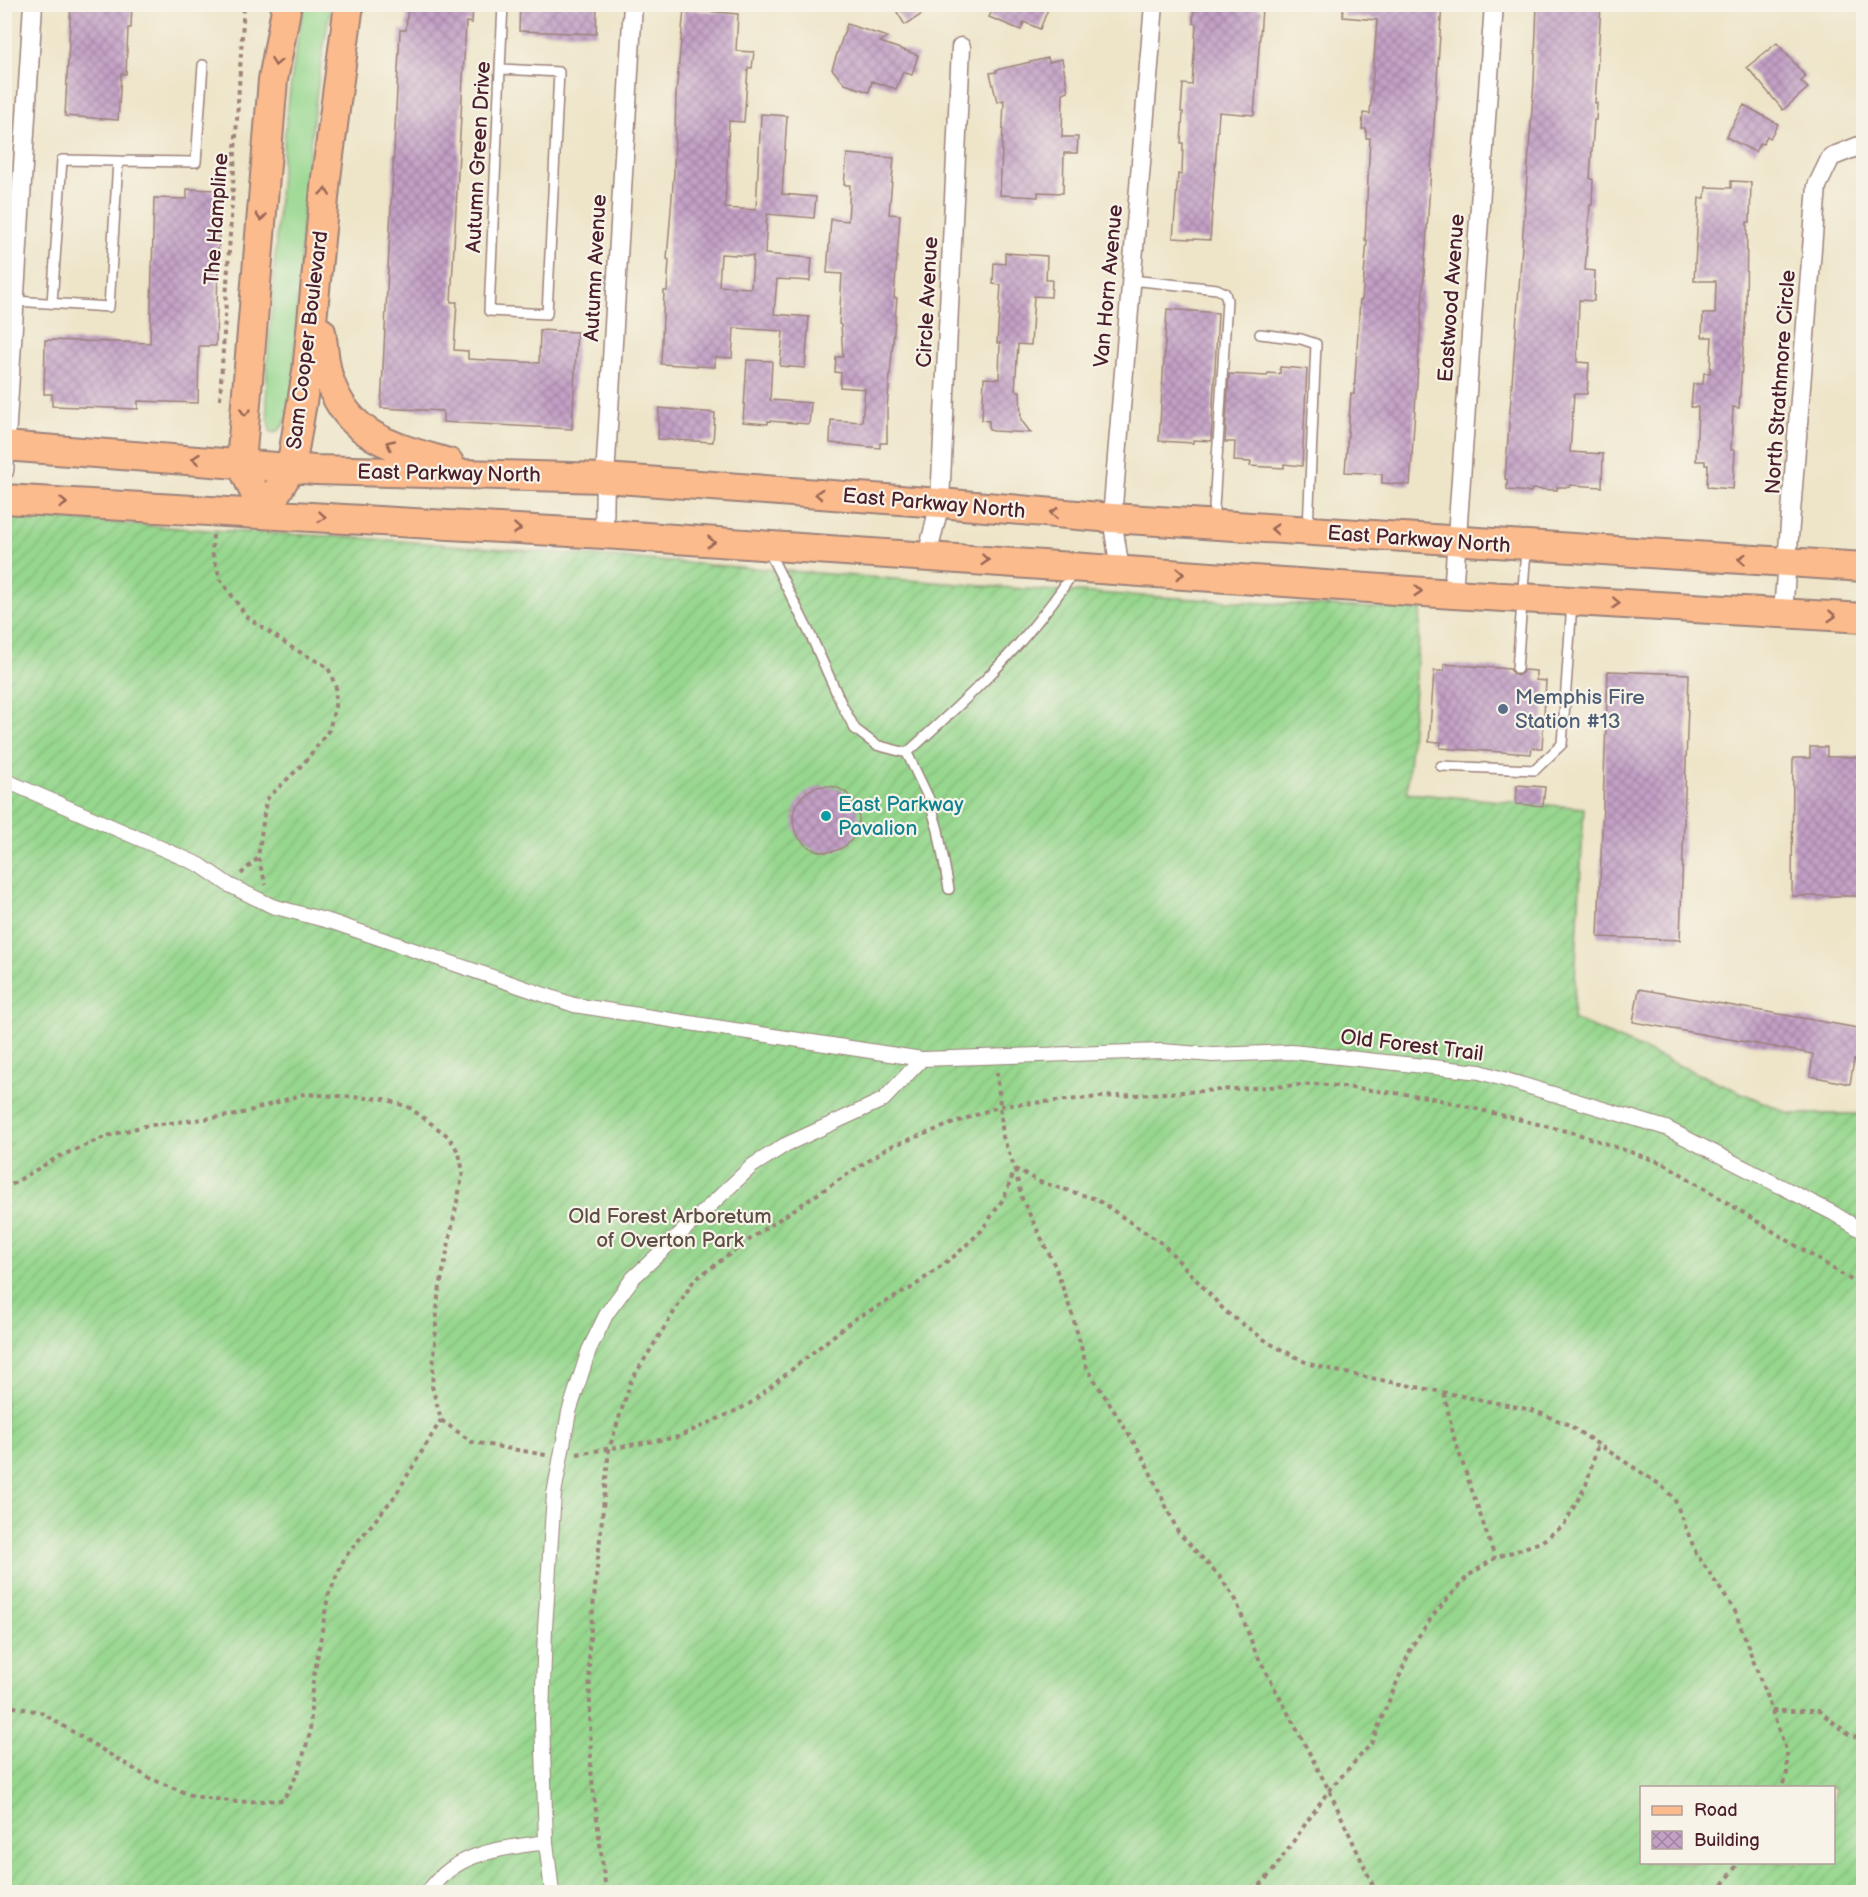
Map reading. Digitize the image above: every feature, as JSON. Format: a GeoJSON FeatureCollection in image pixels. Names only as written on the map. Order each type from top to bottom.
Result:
{"type":"FeatureCollection","features":[{"type":"Feature","properties":{"kind":"main road"},"geometry":{"type":"LineString","coordinates":[[264,513],[241,463],[273,80],[287,4]]}},
{"type":"Feature","properties":{"kind":"main road","name":"Sam Cooper Boulevard"},"geometry":{"type":"LineString","coordinates":[[264,513],[291,468],[307,372],[326,178],[349,4]]}},
{"type":"Feature","properties":{"kind":"main road"},"geometry":{"type":"LineString","coordinates":[[315,292],[329,381],[344,413],[368,434],[401,449],[485,474]]}},
{"type":"Feature","properties":{"kind":"main road","name":"East Parkway North"},"geometry":{"type":"LineString","coordinates":[[5,454],[241,463],[291,468],[605,478],[1112,518],[1863,567]]}},
{"type":"Feature","properties":{"kind":"main road"},"geometry":{"type":"LineString","coordinates":[[4,499],[604,534],[1453,594],[1863,618]]}},
{"type":"Feature","properties":{"kind":"street"},"geometry":{"type":"LineString","coordinates":[[5,454],[33,4]]}},
{"type":"Feature","properties":{"kind":"street","name":"Autumn Avenue"},"geometry":{"type":"LineString","coordinates":[[604,534],[605,478],[633,4]]}},
{"type":"Feature","properties":{"kind":"street","name":"Van Horn Avenue"},"geometry":{"type":"LineString","coordinates":[[1120,570],[1112,518],[1154,4]]}},
{"type":"Feature","properties":{"kind":"street","name":"Eastwood Avenue"},"geometry":{"type":"LineString","coordinates":[[1453,594],[1494,4]]}},
{"type":"Feature","properties":{"kind":"street","name":"Circle Avenue"},"geometry":{"type":"LineString","coordinates":[[927,556],[940,503],[962,47]]}},
{"type":"Feature","properties":{"kind":"street","name":"North Strathmore Circle"},"geometry":{"type":"LineString","coordinates":[[1784,612],[1817,186],[1832,158],[1863,144]]}},
{"type":"Feature","properties":{"kind":"street","name":"Old Forest Trail"},"geometry":{"type":"LineString","coordinates":[[4,780],[200,865],[229,885],[272,906],[332,922],[574,1005],[922,1059],[1162,1051],[1213,1054],[1292,1052],[1480,1072],[1666,1128],[1833,1213],[1863,1232]]}},
{"type":"Feature","properties":{"kind":"street"},"geometry":{"type":"LineString","coordinates":[[552,1893],[546,1842],[542,1718],[545,1628],[554,1494],[569,1412],[590,1350],[608,1313],[633,1278],[752,1166],[785,1145],[883,1100],[922,1059]]}},
{"type":"Feature","properties":{"kind":"street"},"geometry":{"type":"LineString","coordinates":[[428,1893],[438,1879],[470,1857],[546,1842]]}},
{"type":"Feature","properties":{"kind":"lane","name":"Autumn Green Drive"},"geometry":{"type":"LineString","coordinates":[[500,69],[559,72],[547,314],[489,311],[500,69],[503,4]]}},
{"type":"Feature","properties":{"kind":"lane"},"geometry":{"type":"LineString","coordinates":[[52,303],[62,160],[196,162],[203,65]]}},
{"type":"Feature","properties":{"kind":"lane"},"geometry":{"type":"LineString","coordinates":[[15,301],[109,307],[118,161]]}},
{"type":"Feature","properties":{"kind":"lane"},"geometry":{"type":"LineString","coordinates":[[1131,280],[1217,289],[1226,293],[1227,312],[1213,525]]}},
{"type":"Feature","properties":{"kind":"lane"},"geometry":{"type":"LineString","coordinates":[[1260,334],[1301,339],[1316,344],[1308,531]]}},
{"type":"Feature","properties":{"kind":"lane"},"geometry":{"type":"LineString","coordinates":[[766,545],[855,729],[876,745],[907,753],[929,799],[938,830],[949,889]]}},
{"type":"Feature","properties":{"kind":"lane"},"geometry":{"type":"LineString","coordinates":[[1517,669],[1527,545]]}},
{"type":"Feature","properties":{"kind":"lane"},"geometry":{"type":"LineString","coordinates":[[907,753],[1015,649],[1065,587],[1076,567]]}},
{"type":"Feature","properties":{"kind":"lane"},"geometry":{"type":"LineString","coordinates":[[1441,766],[1535,770],[1562,744],[1572,600]]}},
{"type":"Feature","properties":{"kind":"path","name":"The Hampline"},"geometry":{"type":"LineString","coordinates":[[220,408],[244,4]]}},
{"type":"Feature","properties":{"kind":"path"},"geometry":{"type":"LineString","coordinates":[[213,530],[212,552],[220,579],[247,617],[294,649],[328,668],[336,688],[335,707],[329,730],[304,763],[266,800],[258,858]]}},
{"type":"Feature","properties":{"kind":"path"},"geometry":{"type":"LineString","coordinates":[[990,1069],[998,1073],[1003,1137],[1023,1199],[1055,1266],[1087,1368],[1143,1457],[1178,1532],[1219,1576],[1236,1600],[1255,1651],[1329,1790],[1376,1893]]}},
{"type":"Feature","properties":{"kind":"path"},"geometry":{"type":"LineString","coordinates":[[606,1893],[591,1771],[590,1648],[609,1449],[631,1381],[694,1281],[763,1230],[889,1147],[1000,1106],[1100,1097],[1319,1084],[1428,1097],[1578,1134],[1665,1164],[1863,1288]]}},
{"type":"Feature","properties":{"kind":"path"},"geometry":{"type":"LineString","coordinates":[[4,1189],[58,1157],[107,1136],[144,1126],[236,1115],[304,1094],[385,1099],[410,1108],[448,1136],[459,1153],[463,1172],[438,1297],[432,1386],[441,1420],[472,1442],[561,1457],[678,1437],[748,1405],[853,1320],[913,1287],[957,1254],[981,1232],[1004,1198],[1015,1169]]}},
{"type":"Feature","properties":{"kind":"path"},"geometry":{"type":"LineString","coordinates":[[1015,1169],[1040,1182],[1096,1199],[1164,1245],[1226,1312],[1279,1348],[1309,1364],[1532,1410],[1567,1424],[1659,1484],[1674,1498],[1696,1552],[1735,1611],[1787,1752],[1787,1773],[1784,1786]]}},
{"type":"Feature","properties":{"kind":"path"},"geometry":{"type":"LineString","coordinates":[[1444,1393],[1454,1438],[1495,1558]]}},
{"type":"Feature","properties":{"kind":"path"},"geometry":{"type":"LineString","coordinates":[[4,1705],[40,1712],[149,1778],[193,1796],[237,1802],[283,1800],[298,1773],[310,1733],[312,1688],[328,1596],[345,1557],[395,1496],[441,1420]]}},
{"type":"Feature","properties":{"kind":"path"},"geometry":{"type":"LineString","coordinates":[[1254,1893],[1272,1872],[1329,1790],[1371,1744],[1412,1646],[1434,1614],[1468,1576],[1495,1558],[1541,1542],[1564,1525],[1586,1485],[1598,1444]]}},
{"type":"Feature","properties":{"kind":"path"},"geometry":{"type":"LineString","coordinates":[[1772,1712],[1819,1711],[1851,1736],[1863,1737]]}},
{"type":"Feature","properties":{"kind":"path"},"geometry":{"type":"LineString","coordinates":[[1718,1893],[1738,1864]]}},
{"type":"Feature","properties":{"kind":"green space"},"geometry":{"type":"Polygon","coordinates":[[[304,5],[331,5],[316,96],[306,187],[293,397],[285,422],[274,433],[270,431],[268,414],[267,363],[283,149],[304,5]]]}},
{"type":"Feature","properties":{"kind":"green space","name":"Old Forest Arboretum of Overton Park"},"geometry":{"type":"Polygon","coordinates":[[[4,515],[208,530],[347,537],[1025,589],[1421,610],[1407,793],[1584,808],[1573,1019],[1790,1114],[1863,1114],[1863,1892],[5,1892],[4,515]]]}},
{"type":"Feature","properties":{"kind":"building"},"geometry":{"type":"Polygon","coordinates":[[[71,4],[132,4],[131,28],[128,28],[126,74],[121,74],[118,120],[65,116],[71,4]]]}},
{"type":"Feature","properties":{"kind":"building"},"geometry":{"type":"Polygon","coordinates":[[[408,4],[473,4],[472,23],[466,22],[451,302],[457,302],[454,350],[468,351],[468,359],[539,363],[540,330],[577,332],[572,429],[443,422],[443,411],[381,408],[400,30],[406,30],[408,4]]]}},
{"type":"Feature","properties":{"kind":"building"},"geometry":{"type":"Polygon","coordinates":[[[520,4],[597,4],[596,34],[519,31],[520,4]]]}},
{"type":"Feature","properties":{"kind":"building"},"geometry":{"type":"Polygon","coordinates":[[[892,4],[938,4],[905,25],[892,4]]]}},
{"type":"Feature","properties":{"kind":"building"},"geometry":{"type":"Polygon","coordinates":[[[995,4],[1050,4],[1040,29],[1024,22],[1021,30],[989,17],[995,4]]]}},
{"type":"Feature","properties":{"kind":"building"},"geometry":{"type":"Polygon","coordinates":[[[1194,4],[1249,4],[1248,7],[1262,9],[1254,115],[1219,112],[1210,240],[1173,238],[1178,174],[1182,175],[1183,84],[1192,85],[1196,24],[1193,23],[1194,4]]]}},
{"type":"Feature","properties":{"kind":"building"},"geometry":{"type":"Polygon","coordinates":[[[1343,4],[1442,4],[1410,485],[1382,483],[1382,474],[1345,472],[1367,240],[1365,240],[1370,138],[1366,138],[1366,129],[1362,129],[1363,113],[1370,114],[1377,20],[1343,17],[1343,4]]]}},
{"type":"Feature","properties":{"kind":"building"},"geometry":{"type":"Polygon","coordinates":[[[1537,4],[1601,4],[1596,120],[1594,120],[1590,178],[1593,180],[1592,205],[1590,205],[1585,270],[1595,271],[1594,301],[1579,300],[1577,362],[1589,363],[1587,394],[1574,394],[1570,452],[1603,454],[1602,487],[1570,485],[1570,487],[1557,487],[1557,490],[1532,489],[1531,492],[1507,490],[1507,479],[1505,479],[1534,82],[1537,4]]]}},
{"type":"Feature","properties":{"kind":"building"},"geometry":{"type":"Polygon","coordinates":[[[684,9],[738,14],[736,51],[754,52],[752,68],[748,68],[744,122],[729,121],[725,208],[756,210],[761,114],[787,116],[782,194],[816,197],[814,218],[767,214],[765,254],[812,258],[810,281],[777,279],[774,314],[809,317],[805,368],[780,366],[783,331],[734,328],[732,358],[715,357],[715,367],[661,364],[664,291],[667,291],[669,260],[667,259],[674,172],[676,94],[684,9]],[[721,254],[719,286],[751,288],[753,256],[721,254]]]}},
{"type":"Feature","properties":{"kind":"building"},"geometry":{"type":"Polygon","coordinates":[[[847,24],[887,37],[880,42],[918,55],[912,75],[903,72],[896,89],[872,81],[869,92],[845,84],[832,69],[847,24]]]}},
{"type":"Feature","properties":{"kind":"building"},"geometry":{"type":"Polygon","coordinates":[[[1777,43],[1806,77],[1801,81],[1808,88],[1783,110],[1747,67],[1777,43]]]}},
{"type":"Feature","properties":{"kind":"building"},"geometry":{"type":"Polygon","coordinates":[[[1048,58],[1049,62],[1062,59],[1068,91],[1063,93],[1062,137],[1078,137],[1077,153],[1064,153],[1063,193],[1038,192],[1038,197],[1000,195],[1004,100],[997,102],[990,73],[1048,58]]]}},
{"type":"Feature","properties":{"kind":"building"},"geometry":{"type":"Polygon","coordinates":[[[1744,105],[1778,124],[1770,138],[1767,136],[1755,152],[1726,137],[1744,105]]]}},
{"type":"Feature","properties":{"kind":"building"},"geometry":{"type":"Polygon","coordinates":[[[847,154],[894,158],[889,214],[900,215],[894,298],[897,298],[887,408],[887,443],[880,443],[880,448],[830,443],[831,420],[862,422],[865,389],[840,387],[841,373],[835,372],[836,357],[843,357],[841,325],[839,324],[842,274],[827,273],[831,219],[848,221],[850,185],[844,185],[847,154]]]}},
{"type":"Feature","properties":{"kind":"building"},"geometry":{"type":"Polygon","coordinates":[[[1731,181],[1751,182],[1750,222],[1747,222],[1746,309],[1739,408],[1733,407],[1731,450],[1735,450],[1733,489],[1707,487],[1708,465],[1705,465],[1705,461],[1696,461],[1698,407],[1691,407],[1693,384],[1703,384],[1704,373],[1710,373],[1712,337],[1702,337],[1703,314],[1715,314],[1716,281],[1694,281],[1699,198],[1705,198],[1706,187],[1731,188],[1731,181]]]}},
{"type":"Feature","properties":{"kind":"building"},"geometry":{"type":"Polygon","coordinates":[[[187,189],[220,190],[216,346],[199,346],[198,403],[138,401],[138,409],[52,406],[52,394],[44,394],[45,340],[150,343],[154,198],[187,199],[187,189]]]}},
{"type":"Feature","properties":{"kind":"building"},"geometry":{"type":"Polygon","coordinates":[[[1005,253],[1047,256],[1046,280],[1052,280],[1051,297],[1034,296],[1031,345],[1018,344],[1015,390],[1020,391],[1021,420],[1031,433],[989,430],[989,421],[982,420],[984,378],[999,379],[1000,343],[997,343],[1001,285],[993,284],[994,263],[1005,264],[1005,253]]]}},
{"type":"Feature","properties":{"kind":"building"},"geometry":{"type":"Polygon","coordinates":[[[1167,309],[1218,313],[1211,441],[1193,440],[1193,443],[1159,441],[1167,309]]]}},
{"type":"Feature","properties":{"kind":"building"},"geometry":{"type":"Polygon","coordinates":[[[747,360],[772,361],[770,400],[811,403],[809,424],[743,422],[747,360]]]}},
{"type":"Feature","properties":{"kind":"building"},"geometry":{"type":"Polygon","coordinates":[[[1280,367],[1307,369],[1302,466],[1284,464],[1284,468],[1250,466],[1251,462],[1234,461],[1235,442],[1225,442],[1229,374],[1267,376],[1268,373],[1280,374],[1280,367]]]}},
{"type":"Feature","properties":{"kind":"building"},"geometry":{"type":"Polygon","coordinates":[[[659,408],[715,413],[713,442],[658,439],[659,408]]]}},
{"type":"Feature","properties":{"kind":"building"},"geometry":{"type":"Polygon","coordinates":[[[1444,664],[1510,669],[1517,676],[1524,670],[1536,671],[1536,680],[1546,681],[1542,748],[1532,748],[1531,754],[1440,748],[1441,742],[1429,742],[1434,671],[1444,671],[1444,664]]]}},
{"type":"Feature","properties":{"kind":"building"},"geometry":{"type":"Polygon","coordinates":[[[1608,671],[1689,674],[1680,940],[1598,937],[1608,671]]]}},
{"type":"Feature","properties":{"kind":"building"},"geometry":{"type":"Polygon","coordinates":[[[1810,747],[1827,747],[1827,757],[1863,757],[1863,896],[1792,896],[1793,758],[1810,758],[1810,747]]]}},
{"type":"Feature","properties":{"kind":"building"},"geometry":{"type":"Polygon","coordinates":[[[1517,785],[1545,787],[1543,806],[1516,804],[1517,785]]]}},
{"type":"Feature","properties":{"kind":"building","name":"East Parkway Pavalion"},"geometry":{"type":"Polygon","coordinates":[[[820,786],[832,786],[844,791],[854,801],[859,819],[857,832],[844,847],[832,852],[820,852],[808,847],[798,837],[793,825],[793,813],[798,801],[808,791],[820,786]]]}},
{"type":"Feature","properties":{"kind":"building"},"geometry":{"type":"Polygon","coordinates":[[[1639,989],[1863,1029],[1863,1062],[1854,1060],[1850,1084],[1810,1076],[1813,1054],[1633,1022],[1639,989]]]}},
{"type":"Feature","properties":{"kind":"place","name":"Memphis Fire Station #13"},"geometry":{"type":"Point","coordinates":[1503,709]}},
{"type":"Feature","properties":{"kind":"place","name":"East Parkway Pavalion"},"geometry":{"type":"Point","coordinates":[826,816]}}]}
